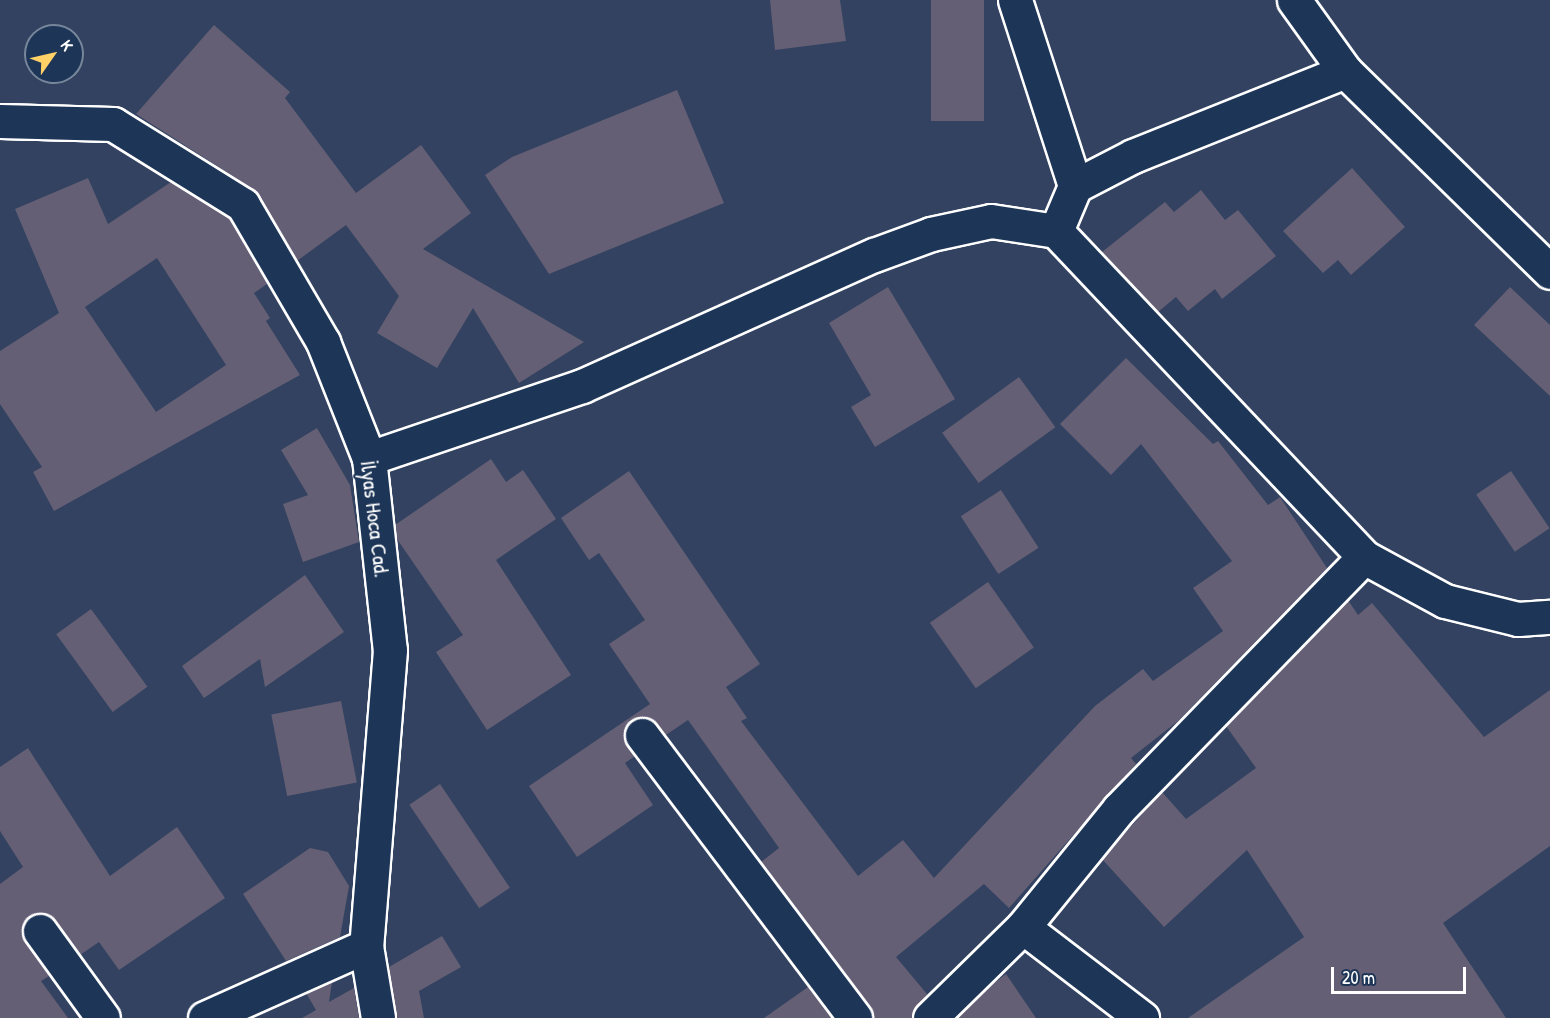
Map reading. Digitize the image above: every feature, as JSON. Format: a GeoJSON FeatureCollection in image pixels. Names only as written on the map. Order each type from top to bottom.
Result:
{"type":"FeatureCollection","features":[{"type":"Feature","properties":{"kind":"street"},"geometry":{"type":"LineString","coordinates":[[1015,0],[1075,186]]}},
{"type":"Feature","properties":{"kind":"street"},"geometry":{"type":"LineString","coordinates":[[1294,0],[1345,71],[1550,272]]}},
{"type":"Feature","properties":{"kind":"street"},"geometry":{"type":"LineString","coordinates":[[1056,231],[1075,186],[1133,156],[1345,71]]}},
{"type":"Feature","properties":{"kind":"street","name":"İlyas Hoca Cad."},"geometry":{"type":"LineString","coordinates":[[0,121],[113,124],[243,205],[323,342],[369,458],[390,650],[366,946],[378,1018]]}},
{"type":"Feature","properties":{"kind":"street"},"geometry":{"type":"LineString","coordinates":[[369,458],[582,386],[931,234],[991,221],[1056,231],[1364,557],[1445,601],[1518,619],[1550,617]]}},
{"type":"Feature","properties":{"kind":"street"},"geometry":{"type":"LineString","coordinates":[[930,1018],[1023,927],[1119,809],[1364,557]]}},
{"type":"Feature","properties":{"kind":"street"},"geometry":{"type":"LineString","coordinates":[[642,735],[855,1018]]}},
{"type":"Feature","properties":{"kind":"street"},"geometry":{"type":"LineString","coordinates":[[1023,927],[1142,1018]]}},
{"type":"Feature","properties":{"kind":"street"},"geometry":{"type":"LineString","coordinates":[[40,931],[102,1018]]}},
{"type":"Feature","properties":{"kind":"street"},"geometry":{"type":"LineString","coordinates":[[205,1018],[366,946]]}},
{"type":"Feature","properties":{"kind":"building"},"geometry":{"type":"Polygon","coordinates":[[[770,0],[840,0],[846,41],[775,50],[770,0]]]}},
{"type":"Feature","properties":{"kind":"building"},"geometry":{"type":"Polygon","coordinates":[[[931,0],[984,0],[984,121],[931,121],[931,0]]]}},
{"type":"Feature","properties":{"kind":"building"},"geometry":{"type":"Polygon","coordinates":[[[214,25],[290,92],[285,98],[356,193],[421,145],[471,213],[423,249],[584,342],[519,383],[473,308],[437,368],[377,333],[399,296],[346,225],[297,261],[253,189],[136,114],[214,25]]]}},
{"type":"Feature","properties":{"kind":"building"},"geometry":{"type":"Polygon","coordinates":[[[677,90],[724,203],[549,274],[485,175],[512,157],[677,90]]]}},
{"type":"Feature","properties":{"kind":"building"},"geometry":{"type":"Polygon","coordinates":[[[1352,168],[1405,227],[1351,275],[1338,260],[1323,273],[1283,231],[1352,168]]]}},
{"type":"Feature","properties":{"kind":"building"},"geometry":{"type":"Polygon","coordinates":[[[88,178],[108,224],[171,182],[229,218],[267,284],[254,293],[270,318],[266,321],[300,375],[54,511],[33,472],[42,467],[0,404],[0,351],[59,313],[15,209],[88,178]],[[157,258],[85,307],[156,412],[226,365],[157,258]]]}},
{"type":"Feature","properties":{"kind":"building"},"geometry":{"type":"Polygon","coordinates":[[[1201,190],[1225,220],[1238,210],[1276,256],[1222,299],[1215,289],[1188,311],[1176,297],[1158,312],[1102,252],[1165,202],[1174,212],[1201,190]]]}},
{"type":"Feature","properties":{"kind":"building"},"geometry":{"type":"Polygon","coordinates":[[[888,287],[955,399],[875,447],[851,407],[871,395],[829,323],[888,287]]]}},
{"type":"Feature","properties":{"kind":"building"},"geometry":{"type":"Polygon","coordinates":[[[1510,287],[1550,325],[1550,396],[1474,325],[1510,287]]]}},
{"type":"Feature","properties":{"kind":"building"},"geometry":{"type":"Polygon","coordinates":[[[1126,358],[1213,444],[1218,441],[1268,505],[1280,497],[1327,568],[1178,721],[1131,758],[1136,764],[1009,908],[984,884],[896,957],[927,994],[912,1018],[873,1018],[761,862],[779,848],[688,720],[666,735],[649,718],[630,720],[624,738],[635,756],[625,763],[653,805],[577,857],[529,786],[650,704],[609,644],[645,620],[599,553],[589,560],[561,518],[629,471],[760,664],[726,687],[747,718],[741,721],[858,876],[903,840],[934,878],[1095,706],[1143,669],[1153,681],[1223,631],[1193,588],[1232,561],[1141,444],[1111,475],[1060,424],[1126,358]]]}},
{"type":"Feature","properties":{"kind":"building"},"geometry":{"type":"Polygon","coordinates":[[[1019,377],[1055,427],[979,483],[942,433],[1019,377]]]}},
{"type":"Feature","properties":{"kind":"building"},"geometry":{"type":"Polygon","coordinates":[[[317,428],[350,485],[359,542],[303,562],[283,504],[308,495],[281,450],[317,428]]]}},
{"type":"Feature","properties":{"kind":"building"},"geometry":{"type":"Polygon","coordinates":[[[491,459],[506,482],[523,470],[556,519],[496,560],[571,675],[487,730],[436,652],[463,635],[397,539],[395,525],[491,459]]]}},
{"type":"Feature","properties":{"kind":"building"},"geometry":{"type":"Polygon","coordinates":[[[1511,471],[1550,528],[1515,552],[1476,494],[1511,471]]]}},
{"type":"Feature","properties":{"kind":"building"},"geometry":{"type":"Polygon","coordinates":[[[1001,490],[1039,548],[998,574],[961,516],[1001,490]]]}},
{"type":"Feature","properties":{"kind":"building"},"geometry":{"type":"Polygon","coordinates":[[[305,575],[344,632],[265,687],[260,659],[204,698],[182,666],[305,575]]]}},
{"type":"Feature","properties":{"kind":"building"},"geometry":{"type":"Polygon","coordinates":[[[988,582],[1034,648],[976,688],[930,623],[988,582]]]}},
{"type":"Feature","properties":{"kind":"building"},"geometry":{"type":"Polygon","coordinates":[[[1348,600],[1358,615],[1372,603],[1484,737],[1550,690],[1550,846],[1443,923],[1506,1018],[1188,1018],[1304,937],[1247,850],[1164,927],[1102,859],[1162,792],[1186,819],[1256,768],[1226,726],[1348,600]]]}},
{"type":"Feature","properties":{"kind":"building"},"geometry":{"type":"Polygon","coordinates":[[[91,609],[147,687],[113,712],[56,634],[91,609]]]}},
{"type":"Feature","properties":{"kind":"building"},"geometry":{"type":"Polygon","coordinates":[[[341,701],[357,782],[287,796],[271,715],[341,701]]]}},
{"type":"Feature","properties":{"kind":"building"},"geometry":{"type":"Polygon","coordinates":[[[28,748],[110,876],[177,827],[225,898],[119,970],[99,942],[80,955],[48,914],[29,916],[21,932],[49,976],[41,981],[68,1018],[0,1018],[0,884],[23,867],[0,831],[0,767],[28,748]]]}},
{"type":"Feature","properties":{"kind":"building"},"geometry":{"type":"Polygon","coordinates":[[[440,784],[510,888],[479,908],[409,805],[440,784]]]}},
{"type":"Feature","properties":{"kind":"building"},"geometry":{"type":"Polygon","coordinates":[[[310,848],[328,852],[349,886],[340,937],[286,961],[243,894],[310,848]]]}},
{"type":"Feature","properties":{"kind":"building"},"geometry":{"type":"Polygon","coordinates":[[[442,936],[461,967],[419,991],[424,1018],[396,1018],[389,967],[442,936]]]}},
{"type":"Feature","properties":{"kind":"building"},"geometry":{"type":"Polygon","coordinates":[[[1006,974],[1036,1018],[957,1018],[990,986],[1006,974]]]}},
{"type":"Feature","properties":{"kind":"building"},"geometry":{"type":"Polygon","coordinates":[[[332,982],[329,1002],[354,988],[359,1018],[302,1018],[316,1010],[306,993],[332,982]]]}},
{"type":"Feature","properties":{"kind":"building"},"geometry":{"type":"Polygon","coordinates":[[[808,987],[832,1018],[764,1018],[808,987]]]}}]}
